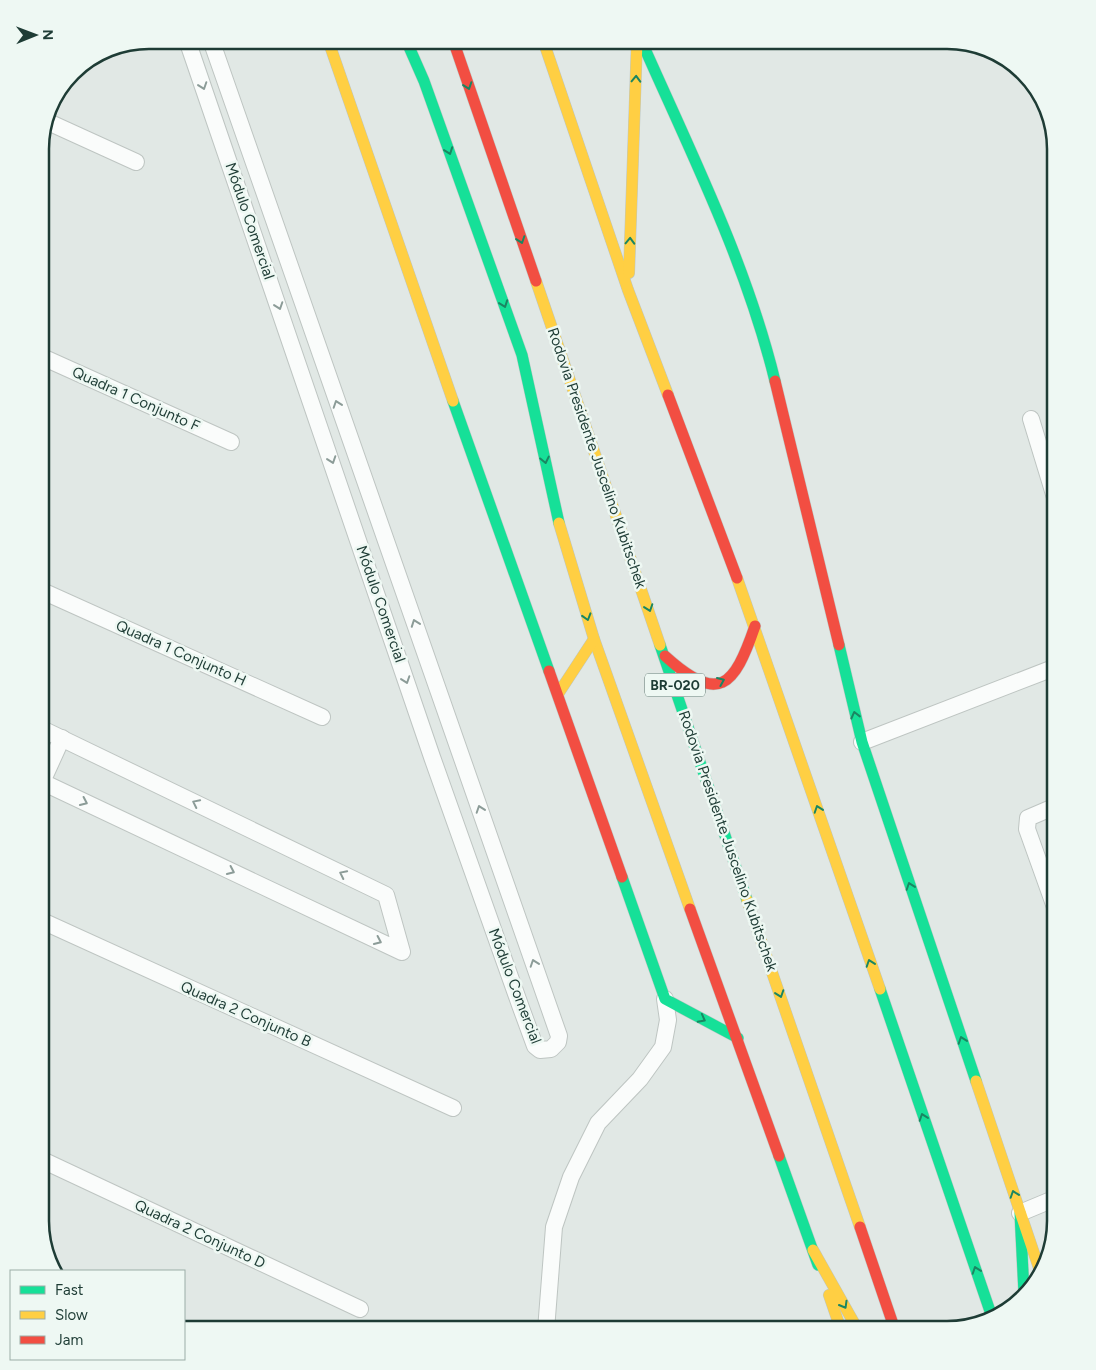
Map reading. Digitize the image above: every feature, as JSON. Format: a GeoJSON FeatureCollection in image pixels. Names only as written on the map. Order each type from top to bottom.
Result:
{"type":"FeatureCollection","features":[{"type":"Feature","properties":{"kind":"main road"},"geometry":{"type":"LineString","coordinates":[[331,49],[429,335],[665,999],[738,1038]]}},
{"type":"Feature","properties":{"kind":"main road"},"geometry":{"type":"LineString","coordinates":[[410,49],[424,81],[522,355],[563,541],[594,639],[838,1321]]}},
{"type":"Feature","properties":{"kind":"main road","name":"Rodovia Presidente Juscelino Kubitschek"},"geometry":{"type":"LineString","coordinates":[[455,49],[892,1321]]}},
{"type":"Feature","properties":{"kind":"main road"},"geometry":{"type":"LineString","coordinates":[[546,49],[628,290],[755,626],[990,1312]]}},
{"type":"Feature","properties":{"kind":"main road"},"geometry":{"type":"LineString","coordinates":[[628,290],[637,49]]}},
{"type":"Feature","properties":{"kind":"main road"},"geometry":{"type":"LineString","coordinates":[[645,49],[723,224],[768,353],[862,742],[1038,1264]]}},
{"type":"Feature","properties":{"kind":"main road"},"geometry":{"type":"LineString","coordinates":[[665,656],[691,678],[713,685],[722,683],[735,675],[755,626]]}},
{"type":"Feature","properties":{"kind":"main road"},"geometry":{"type":"LineString","coordinates":[[558,694],[594,639]]}},
{"type":"Feature","properties":{"kind":"main road"},"geometry":{"type":"LineString","coordinates":[[1020,1213],[1024,1285]]}},
{"type":"Feature","properties":{"kind":"main road"},"geometry":{"type":"LineString","coordinates":[[813,1250],[853,1321]]}},
{"type":"Feature","properties":{"kind":"street","name":"Módulo Comercial"},"geometry":{"type":"LineString","coordinates":[[191,49],[356,529],[432,757],[520,1005],[535,1046],[540,1050],[550,1049],[558,1042],[559,1036],[214,49]]}},
{"type":"Feature","properties":{"kind":"street"},"geometry":{"type":"LineString","coordinates":[[52,124],[136,162]]}},
{"type":"Feature","properties":{"kind":"street"},"geometry":{"type":"LineString","coordinates":[[249,220],[270,213]]}},
{"type":"Feature","properties":{"kind":"street","name":"Quadra 1 Conjunto F"},"geometry":{"type":"LineString","coordinates":[[49,360],[231,442]]}},
{"type":"Feature","properties":{"kind":"street"},"geometry":{"type":"LineString","coordinates":[[1031,419],[1047,471]]}},
{"type":"Feature","properties":{"kind":"street"},"geometry":{"type":"LineString","coordinates":[[356,529],[378,521]]}},
{"type":"Feature","properties":{"kind":"street","name":"Quadra 1 Conjunto H"},"geometry":{"type":"LineString","coordinates":[[49,594],[322,716]]}},
{"type":"Feature","properties":{"kind":"street"},"geometry":{"type":"LineString","coordinates":[[862,742],[1047,670]]}},
{"type":"Feature","properties":{"kind":"street"},"geometry":{"type":"LineString","coordinates":[[49,732],[386,895],[402,952],[49,786]]}},
{"type":"Feature","properties":{"kind":"street"},"geometry":{"type":"LineString","coordinates":[[49,765],[62,738]]}},
{"type":"Feature","properties":{"kind":"street"},"geometry":{"type":"LineString","coordinates":[[432,757],[460,750]]}},
{"type":"Feature","properties":{"kind":"street"},"geometry":{"type":"LineString","coordinates":[[1047,808],[1038,811],[1028,818],[1027,830],[1047,885]]}},
{"type":"Feature","properties":{"kind":"street","name":"Quadra 2 Conjunto B"},"geometry":{"type":"LineString","coordinates":[[49,924],[453,1108]]}},
{"type":"Feature","properties":{"kind":"street"},"geometry":{"type":"LineString","coordinates":[[520,1005],[545,995]]}},
{"type":"Feature","properties":{"kind":"street"},"geometry":{"type":"LineString","coordinates":[[547,1321],[554,1228],[571,1177],[598,1123],[640,1079],[663,1047],[668,1020],[665,999]]}},
{"type":"Feature","properties":{"kind":"street","name":"Quadra 2 Conjunto D"},"geometry":{"type":"LineString","coordinates":[[49,1163],[360,1309]]}},
{"type":"Feature","properties":{"kind":"street"},"geometry":{"type":"LineString","coordinates":[[1020,1213],[1047,1202]]}},
{"type":"Feature","properties":{"kind":"traffic: fast"},"geometry":{"type":"LineString","coordinates":[[410,49],[424,81],[522,355],[559,523]]}},
{"type":"Feature","properties":{"kind":"traffic: fast"},"geometry":{"type":"LineString","coordinates":[[645,49],[733,250],[749,293],[775,381]]}},
{"type":"Feature","properties":{"kind":"traffic: fast"},"geometry":{"type":"LineString","coordinates":[[453,401],[549,671]]}},
{"type":"Feature","properties":{"kind":"traffic: fast"},"geometry":{"type":"LineString","coordinates":[[660,645],[747,900]]}},
{"type":"Feature","properties":{"kind":"traffic: fast"},"geometry":{"type":"LineString","coordinates":[[839,645],[862,742],[976,1081]]}},
{"type":"Feature","properties":{"kind":"traffic: fast"},"geometry":{"type":"LineString","coordinates":[[622,877],[665,999],[738,1038]]}},
{"type":"Feature","properties":{"kind":"traffic: fast"},"geometry":{"type":"LineString","coordinates":[[880,989],[990,1312]]}},
{"type":"Feature","properties":{"kind":"traffic: fast"},"geometry":{"type":"LineString","coordinates":[[779,1156],[818,1265]]}},
{"type":"Feature","properties":{"kind":"traffic: fast"},"geometry":{"type":"LineString","coordinates":[[1020,1213],[1024,1285]]}},
{"type":"Feature","properties":{"kind":"traffic: slow"},"geometry":{"type":"LineString","coordinates":[[331,49],[453,401]]}},
{"type":"Feature","properties":{"kind":"traffic: slow"},"geometry":{"type":"LineString","coordinates":[[546,49],[628,290],[668,395]]}},
{"type":"Feature","properties":{"kind":"traffic: slow"},"geometry":{"type":"LineString","coordinates":[[629,273],[637,49]]}},
{"type":"Feature","properties":{"kind":"traffic: slow"},"geometry":{"type":"LineString","coordinates":[[536,281],[660,645]]}},
{"type":"Feature","properties":{"kind":"traffic: slow"},"geometry":{"type":"LineString","coordinates":[[559,523],[594,639],[690,909]]}},
{"type":"Feature","properties":{"kind":"traffic: slow"},"geometry":{"type":"LineString","coordinates":[[737,578],[880,989]]}},
{"type":"Feature","properties":{"kind":"traffic: slow"},"geometry":{"type":"LineString","coordinates":[[558,694],[594,639]]}},
{"type":"Feature","properties":{"kind":"traffic: slow"},"geometry":{"type":"LineString","coordinates":[[747,900],[860,1227]]}},
{"type":"Feature","properties":{"kind":"traffic: slow"},"geometry":{"type":"LineString","coordinates":[[976,1081],[1038,1264]]}},
{"type":"Feature","properties":{"kind":"traffic: slow"},"geometry":{"type":"LineString","coordinates":[[813,1250],[853,1321]]}},
{"type":"Feature","properties":{"kind":"traffic: slow"},"geometry":{"type":"LineString","coordinates":[[829,1295],[838,1321]]}},
{"type":"Feature","properties":{"kind":"traffic: jam"},"geometry":{"type":"LineString","coordinates":[[456,49],[536,281]]}},
{"type":"Feature","properties":{"kind":"traffic: jam"},"geometry":{"type":"LineString","coordinates":[[775,381],[839,645]]}},
{"type":"Feature","properties":{"kind":"traffic: jam"},"geometry":{"type":"LineString","coordinates":[[668,395],[737,578]]}},
{"type":"Feature","properties":{"kind":"traffic: jam"},"geometry":{"type":"LineString","coordinates":[[665,656],[699,681],[712,684],[722,682],[732,675],[740,663],[755,626]]}},
{"type":"Feature","properties":{"kind":"traffic: jam"},"geometry":{"type":"LineString","coordinates":[[549,671],[622,877]]}},
{"type":"Feature","properties":{"kind":"traffic: jam"},"geometry":{"type":"LineString","coordinates":[[690,909],[779,1156]]}},
{"type":"Feature","properties":{"kind":"traffic: jam"},"geometry":{"type":"LineString","coordinates":[[860,1227],[892,1321]]}}]}
